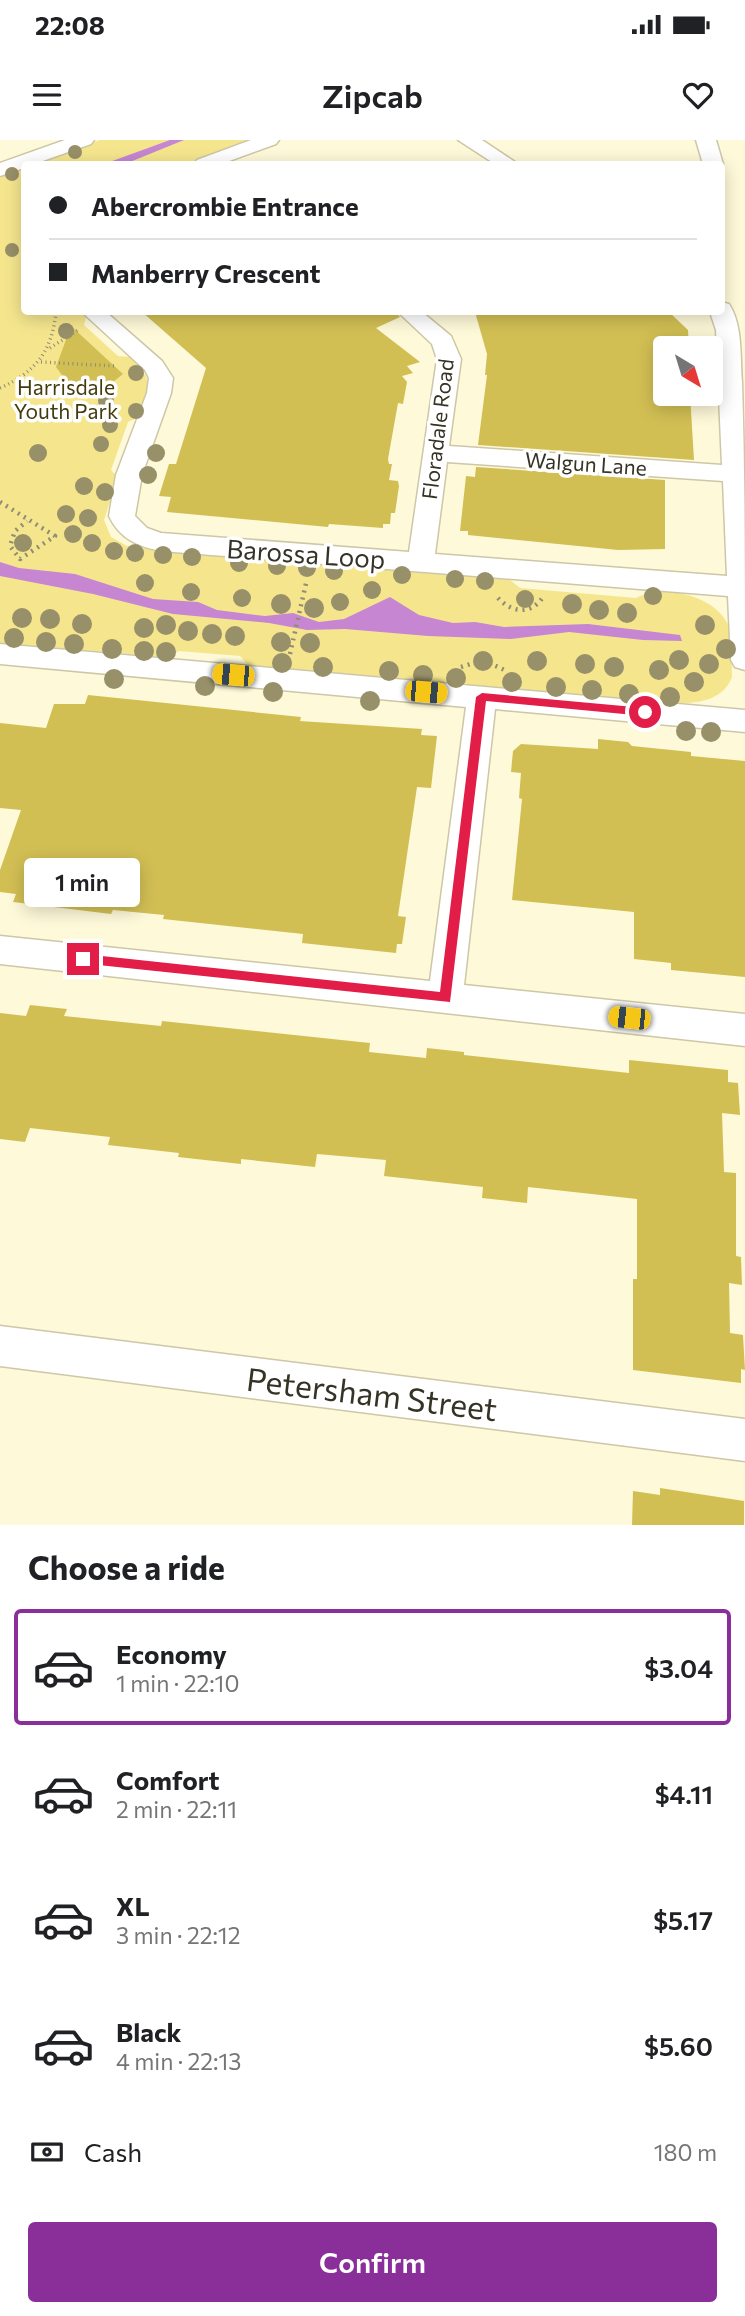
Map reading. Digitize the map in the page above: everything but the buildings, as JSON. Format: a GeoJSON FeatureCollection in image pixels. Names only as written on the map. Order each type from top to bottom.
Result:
{"type":"FeatureCollection","features":[{"type":"Feature","properties":{"kind":"street"},"geometry":{"type":"LineString","coordinates":[[25,161],[84,140]]}},
{"type":"Feature","properties":{"kind":"street"},"geometry":{"type":"LineString","coordinates":[[214,161],[269,140]]}},
{"type":"Feature","properties":{"kind":"street"},"geometry":{"type":"LineString","coordinates":[[468,140],[503,161]]}},
{"type":"Feature","properties":{"kind":"street"},"geometry":{"type":"LineString","coordinates":[[706,140],[712,161]]}},
{"type":"Feature","properties":{"kind":"street"},"geometry":{"type":"LineString","coordinates":[[0,170],[21,162]]}},
{"type":"Feature","properties":{"kind":"street","name":"Floradale Road"},"geometry":{"type":"LineString","coordinates":[[414,315],[437,334],[448,351],[448,374],[421,562]]}},
{"type":"Feature","properties":{"kind":"street","name":"Barossa Loop"},"geometry":{"type":"LineString","coordinates":[[87,320],[150,362],[160,377],[159,393],[120,502],[122,518],[133,531],[161,542],[740,587]]}},
{"type":"Feature","properties":{"kind":"street"},"geometry":{"type":"LineString","coordinates":[[731,323],[735,474],[745,660]]}},
{"type":"Feature","properties":{"kind":"street","name":"Walgun Lane"},"geometry":{"type":"LineString","coordinates":[[437,453],[735,474]]}},
{"type":"Feature","properties":{"kind":"street"},"geometry":{"type":"LineString","coordinates":[[0,653],[745,720]]}},
{"type":"Feature","properties":{"kind":"street"},"geometry":{"type":"LineString","coordinates":[[445,998],[482,697]]}},
{"type":"Feature","properties":{"kind":"street"},"geometry":{"type":"LineString","coordinates":[[0,950],[745,1030]]}},
{"type":"Feature","properties":{"kind":"street","name":"Petersham Street"},"geometry":{"type":"LineString","coordinates":[[0,1346],[745,1440]]}},
{"type":"Feature","properties":{"kind":"path"},"geometry":{"type":"LineString","coordinates":[[50,349],[56,315]]}},
{"type":"Feature","properties":{"kind":"path"},"geometry":{"type":"LineString","coordinates":[[0,388],[19,379],[40,362],[50,349],[87,320]]}},
{"type":"Feature","properties":{"kind":"path"},"geometry":{"type":"LineString","coordinates":[[40,362],[123,366]]}},
{"type":"Feature","properties":{"kind":"path"},"geometry":{"type":"LineString","coordinates":[[0,502],[55,536],[20,559],[10,546],[15,531],[27,521]]}},
{"type":"Feature","properties":{"kind":"path"},"geometry":{"type":"LineString","coordinates":[[291,650],[307,579]]}},
{"type":"Feature","properties":{"kind":"path"},"geometry":{"type":"LineString","coordinates":[[498,598],[510,609],[523,611],[539,603],[543,592]]}},
{"type":"Feature","properties":{"kind":"path"},"geometry":{"type":"LineString","coordinates":[[489,663],[503,667],[513,678]]}},
{"type":"Feature","properties":{"kind":"green space"},"geometry":{"type":"Polygon","coordinates":[[[100,140],[252,140],[195,161],[40,161],[100,140]]]}},
{"type":"Feature","properties":{"kind":"green space","name":"Harrisdale Youth Park"},"geometry":{"type":"Polygon","coordinates":[[[21,168],[21,315],[84,315],[86,317],[84,325],[118,356],[130,357],[143,372],[148,384],[139,417],[128,422],[111,470],[118,477],[104,520],[111,537],[127,546],[510,580],[520,588],[636,598],[660,592],[688,595],[713,607],[723,616],[729,627],[732,677],[728,685],[708,699],[674,703],[248,665],[240,656],[179,651],[167,657],[0,643],[0,176],[21,168]]]}},
{"type":"Feature","properties":{"kind":"shaded area"},"geometry":{"type":"Polygon","coordinates":[[[170,140],[184,140],[132,161],[112,161],[170,140]]]}},
{"type":"Feature","properties":{"kind":"shaded area"},"geometry":{"type":"Polygon","coordinates":[[[0,562],[19,568],[75,574],[153,599],[198,602],[217,610],[265,616],[293,613],[319,622],[344,619],[390,597],[419,615],[453,623],[475,622],[504,627],[588,624],[680,635],[682,641],[569,632],[511,639],[345,629],[307,630],[269,623],[173,614],[93,594],[0,576],[0,562]]]}},
{"type":"Feature","properties":{"kind":"route"},"geometry":{"type":"LineString","coordinates":[[83,959],[445,998],[482,697],[645,712]]}}]}
